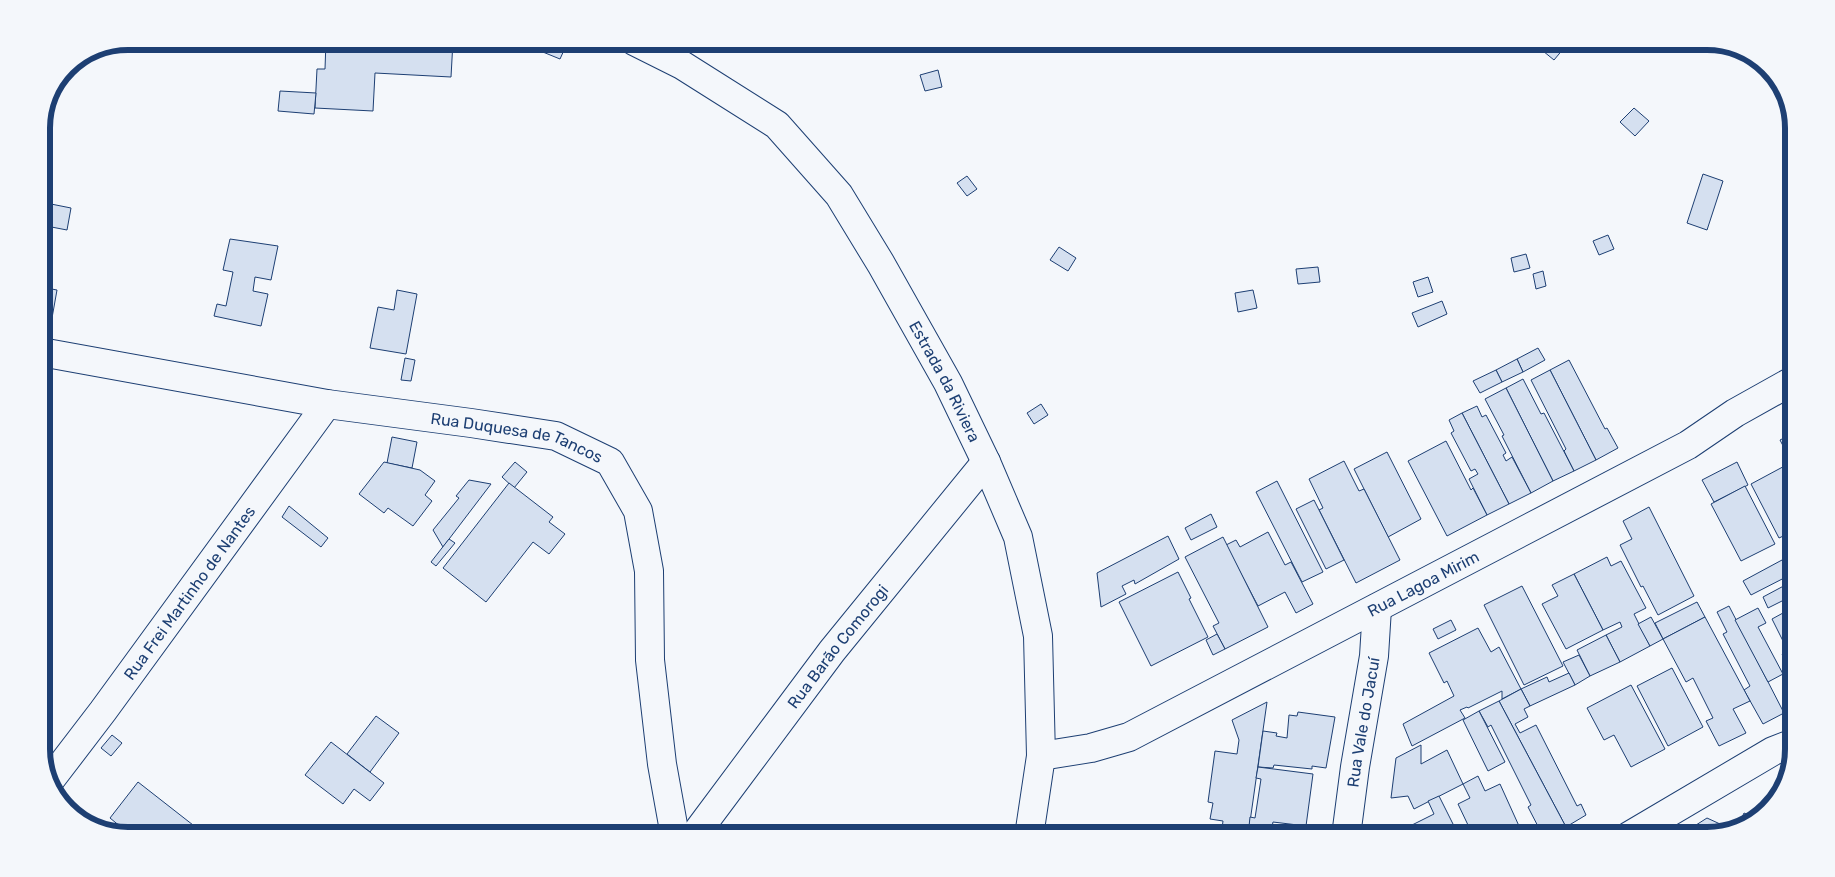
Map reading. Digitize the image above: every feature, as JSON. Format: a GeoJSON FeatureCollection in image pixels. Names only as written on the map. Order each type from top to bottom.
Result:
{"type":"FeatureCollection","features":[{"type":"Feature","properties":{"kind":"street","name":"Estrada da Riviera"},"geometry":{"type":"LineString","coordinates":[[652,50],[682,65],[776,125],[839,195],[881,264],[948,383],[986,462],[1018,537],[1038,636],[1041,756],[1030,827]]}},
{"type":"Feature","properties":{"kind":"street","name":"Rua Duquesa de Tancos"},"geometry":{"type":"LineString","coordinates":[[50,354],[327,404],[556,436],[610,462],[638,512],[649,571],[650,660],[662,764],[673,827]]}},
{"type":"Feature","properties":{"kind":"street","name":"Rua Lagoa Mirim"},"geometry":{"type":"LineString","coordinates":[[1041,756],[1091,748],[1129,737],[1688,445],[1735,413],[1785,385]]}},
{"type":"Feature","properties":{"kind":"street","name":"Rua Frei Martinho de Nantes"},"geometry":{"type":"LineString","coordinates":[[55,775],[327,404]]}},
{"type":"Feature","properties":{"kind":"street","name":"Rua Barão Comorogi"},"geometry":{"type":"LineString","coordinates":[[701,827],[832,652],[986,462]]}},
{"type":"Feature","properties":{"kind":"street","name":"Rua Vale do Jacuí"},"geometry":{"type":"LineString","coordinates":[[1347,827],[1355,767],[1374,656],[1377,608]]}},
{"type":"Feature","properties":{"kind":"street"},"geometry":{"type":"LineString","coordinates":[[1645,827],[1773,751],[1785,746]]}},
{"type":"Feature","properties":{"kind":"building"},"geometry":{"type":"Polygon","coordinates":[[[326,50],[452,50],[451,77],[375,73],[373,111],[315,108],[317,69],[325,69],[326,50]]]}},
{"type":"Feature","properties":{"kind":"building"},"geometry":{"type":"Polygon","coordinates":[[[538,50],[564,50],[560,59],[538,50]]]}},
{"type":"Feature","properties":{"kind":"building"},"geometry":{"type":"Polygon","coordinates":[[[1544,50],[1562,50],[1554,60],[1544,50]]]}},
{"type":"Feature","properties":{"kind":"building"},"geometry":{"type":"Polygon","coordinates":[[[938,70],[942,87],[925,91],[920,75],[938,70]]]}},
{"type":"Feature","properties":{"kind":"building"},"geometry":{"type":"Polygon","coordinates":[[[280,91],[316,93],[314,114],[278,111],[280,91]]]}},
{"type":"Feature","properties":{"kind":"building"},"geometry":{"type":"Polygon","coordinates":[[[1634,108],[1649,121],[1635,136],[1620,122],[1634,108]]]}},
{"type":"Feature","properties":{"kind":"building"},"geometry":{"type":"Polygon","coordinates":[[[1703,174],[1723,181],[1707,230],[1687,223],[1703,174]]]}},
{"type":"Feature","properties":{"kind":"building"},"geometry":{"type":"Polygon","coordinates":[[[967,176],[977,189],[967,196],[957,183],[967,176]]]}},
{"type":"Feature","properties":{"kind":"building"},"geometry":{"type":"Polygon","coordinates":[[[50,204],[71,208],[67,230],[50,227],[50,204]]]}},
{"type":"Feature","properties":{"kind":"building"},"geometry":{"type":"Polygon","coordinates":[[[1608,235],[1614,249],[1599,255],[1593,241],[1608,235]]]}},
{"type":"Feature","properties":{"kind":"building"},"geometry":{"type":"Polygon","coordinates":[[[230,239],[278,246],[271,280],[255,277],[253,291],[268,294],[261,326],[214,316],[217,304],[226,306],[233,272],[223,270],[230,239]]]}},
{"type":"Feature","properties":{"kind":"building"},"geometry":{"type":"Polygon","coordinates":[[[1059,247],[1076,258],[1068,271],[1050,260],[1059,247]]]}},
{"type":"Feature","properties":{"kind":"building"},"geometry":{"type":"Polygon","coordinates":[[[1526,254],[1530,268],[1514,272],[1511,258],[1526,254]]]}},
{"type":"Feature","properties":{"kind":"building"},"geometry":{"type":"Polygon","coordinates":[[[1318,267],[1320,282],[1298,284],[1296,269],[1318,267]]]}},
{"type":"Feature","properties":{"kind":"building"},"geometry":{"type":"Polygon","coordinates":[[[1543,271],[1546,286],[1536,289],[1533,274],[1543,271]]]}},
{"type":"Feature","properties":{"kind":"building"},"geometry":{"type":"Polygon","coordinates":[[[1428,277],[1433,292],[1418,297],[1413,282],[1428,277]]]}},
{"type":"Feature","properties":{"kind":"building"},"geometry":{"type":"Polygon","coordinates":[[[50,289],[57,290],[52,318],[50,318],[50,289]]]}},
{"type":"Feature","properties":{"kind":"building"},"geometry":{"type":"Polygon","coordinates":[[[397,290],[417,294],[406,354],[370,348],[378,307],[394,310],[397,290]]]}},
{"type":"Feature","properties":{"kind":"building"},"geometry":{"type":"Polygon","coordinates":[[[1253,290],[1257,308],[1238,312],[1235,293],[1253,290]]]}},
{"type":"Feature","properties":{"kind":"building"},"geometry":{"type":"Polygon","coordinates":[[[1442,301],[1447,314],[1418,327],[1412,313],[1442,301]]]}},
{"type":"Feature","properties":{"kind":"building"},"geometry":{"type":"Polygon","coordinates":[[[1538,348],[1545,360],[1523,372],[1517,359],[1538,348]]]}},
{"type":"Feature","properties":{"kind":"building"},"geometry":{"type":"Polygon","coordinates":[[[405,358],[415,360],[411,381],[401,380],[405,358]]]}},
{"type":"Feature","properties":{"kind":"building"},"geometry":{"type":"Polygon","coordinates":[[[1517,359],[1523,372],[1502,382],[1496,370],[1517,359]]]}},
{"type":"Feature","properties":{"kind":"building"},"geometry":{"type":"Polygon","coordinates":[[[1569,360],[1605,429],[1607,428],[1618,448],[1596,460],[1550,370],[1569,360]]]}},
{"type":"Feature","properties":{"kind":"building"},"geometry":{"type":"Polygon","coordinates":[[[1496,370],[1502,382],[1480,393],[1473,381],[1496,370]]]}},
{"type":"Feature","properties":{"kind":"building"},"geometry":{"type":"Polygon","coordinates":[[[1550,370],[1596,460],[1574,471],[1564,451],[1566,449],[1531,380],[1550,370]]]}},
{"type":"Feature","properties":{"kind":"building"},"geometry":{"type":"Polygon","coordinates":[[[1523,379],[1541,414],[1544,413],[1574,471],[1553,481],[1506,388],[1523,379]]]}},
{"type":"Feature","properties":{"kind":"building"},"geometry":{"type":"Polygon","coordinates":[[[1506,388],[1553,481],[1531,493],[1485,399],[1506,388]]]}},
{"type":"Feature","properties":{"kind":"building"},"geometry":{"type":"Polygon","coordinates":[[[1041,404],[1048,415],[1034,424],[1027,413],[1041,404]]]}},
{"type":"Feature","properties":{"kind":"building"},"geometry":{"type":"Polygon","coordinates":[[[1477,406],[1482,417],[1486,415],[1506,453],[1503,455],[1506,461],[1512,457],[1531,493],[1509,504],[1462,413],[1477,406]]]}},
{"type":"Feature","properties":{"kind":"building"},"geometry":{"type":"Polygon","coordinates":[[[1462,413],[1509,504],[1487,515],[1469,479],[1478,474],[1475,469],[1471,471],[1451,433],[1454,431],[1449,420],[1462,413]]]}},
{"type":"Feature","properties":{"kind":"building"},"geometry":{"type":"Polygon","coordinates":[[[392,437],[417,442],[412,468],[387,463],[392,437]]]}},
{"type":"Feature","properties":{"kind":"building"},"geometry":{"type":"Polygon","coordinates":[[[1785,438],[1785,450],[1780,440],[1785,438]]]}},
{"type":"Feature","properties":{"kind":"building"},"geometry":{"type":"Polygon","coordinates":[[[1446,441],[1471,490],[1473,488],[1487,515],[1447,536],[1408,461],[1446,441]]]}},
{"type":"Feature","properties":{"kind":"building"},"geometry":{"type":"Polygon","coordinates":[[[1387,452],[1421,519],[1388,537],[1354,469],[1387,452]]]}},
{"type":"Feature","properties":{"kind":"building"},"geometry":{"type":"Polygon","coordinates":[[[1344,461],[1359,491],[1364,489],[1400,560],[1356,583],[1319,510],[1323,508],[1309,479],[1344,461]]]}},
{"type":"Feature","properties":{"kind":"building"},"geometry":{"type":"Polygon","coordinates":[[[384,462],[420,470],[435,481],[425,495],[432,501],[413,526],[388,508],[384,513],[359,494],[384,462]]]}},
{"type":"Feature","properties":{"kind":"building"},"geometry":{"type":"Polygon","coordinates":[[[515,462],[527,472],[514,488],[502,477],[515,462]]]}},
{"type":"Feature","properties":{"kind":"building"},"geometry":{"type":"Polygon","coordinates":[[[1737,462],[1748,485],[1714,502],[1702,480],[1737,462]]]}},
{"type":"Feature","properties":{"kind":"building"},"geometry":{"type":"Polygon","coordinates":[[[1785,466],[1785,535],[1779,538],[1751,484],[1785,466]]]}},
{"type":"Feature","properties":{"kind":"building"},"geometry":{"type":"Polygon","coordinates":[[[469,480],[491,484],[443,547],[433,530],[459,498],[456,496],[469,480]]]}},
{"type":"Feature","properties":{"kind":"building"},"geometry":{"type":"Polygon","coordinates":[[[1277,481],[1323,572],[1302,582],[1256,492],[1277,481]]]}},
{"type":"Feature","properties":{"kind":"building"},"geometry":{"type":"Polygon","coordinates":[[[509,483],[553,517],[549,522],[565,534],[549,554],[533,542],[486,602],[443,568],[509,483]]]}},
{"type":"Feature","properties":{"kind":"building"},"geometry":{"type":"Polygon","coordinates":[[[1745,486],[1775,544],[1741,561],[1711,504],[1745,486]]]}},
{"type":"Feature","properties":{"kind":"building"},"geometry":{"type":"Polygon","coordinates":[[[1314,500],[1344,560],[1326,569],[1296,509],[1314,500]]]}},
{"type":"Feature","properties":{"kind":"building"},"geometry":{"type":"Polygon","coordinates":[[[289,506],[328,538],[321,547],[282,517],[289,506]]]}},
{"type":"Feature","properties":{"kind":"building"},"geometry":{"type":"Polygon","coordinates":[[[1649,507],[1694,596],[1658,615],[1643,586],[1641,587],[1620,545],[1632,539],[1623,521],[1649,507]]]}},
{"type":"Feature","properties":{"kind":"building"},"geometry":{"type":"Polygon","coordinates":[[[1211,514],[1217,527],[1191,540],[1185,528],[1211,514]]]}},
{"type":"Feature","properties":{"kind":"building"},"geometry":{"type":"Polygon","coordinates":[[[1268,532],[1285,565],[1291,562],[1313,604],[1296,613],[1285,592],[1258,606],[1226,545],[1236,540],[1240,547],[1268,532]]]}},
{"type":"Feature","properties":{"kind":"building"},"geometry":{"type":"Polygon","coordinates":[[[1168,536],[1179,559],[1135,584],[1134,580],[1122,586],[1126,594],[1101,607],[1097,573],[1168,536]]]}},
{"type":"Feature","properties":{"kind":"building"},"geometry":{"type":"Polygon","coordinates":[[[1223,537],[1268,627],[1225,649],[1213,626],[1219,623],[1185,557],[1223,537]]]}},
{"type":"Feature","properties":{"kind":"building"},"geometry":{"type":"Polygon","coordinates":[[[449,539],[455,543],[436,566],[431,562],[449,539]]]}},
{"type":"Feature","properties":{"kind":"building"},"geometry":{"type":"Polygon","coordinates":[[[1607,557],[1611,566],[1621,561],[1646,608],[1634,614],[1650,646],[1620,662],[1606,635],[1622,627],[1620,622],[1603,630],[1574,574],[1607,557]]]}},
{"type":"Feature","properties":{"kind":"building"},"geometry":{"type":"Polygon","coordinates":[[[1782,560],[1785,566],[1785,578],[1751,595],[1743,581],[1782,560]]]}},
{"type":"Feature","properties":{"kind":"building"},"geometry":{"type":"Polygon","coordinates":[[[1178,572],[1208,637],[1151,666],[1119,602],[1178,572]]]}},
{"type":"Feature","properties":{"kind":"building"},"geometry":{"type":"Polygon","coordinates":[[[1574,574],[1603,630],[1566,649],[1542,604],[1558,596],[1552,585],[1574,574]]]}},
{"type":"Feature","properties":{"kind":"building"},"geometry":{"type":"Polygon","coordinates":[[[1785,585],[1785,600],[1768,608],[1763,597],[1785,585]]]}},
{"type":"Feature","properties":{"kind":"building"},"geometry":{"type":"Polygon","coordinates":[[[1522,586],[1563,666],[1524,685],[1484,605],[1522,586]]]}},
{"type":"Feature","properties":{"kind":"building"},"geometry":{"type":"Polygon","coordinates":[[[1697,602],[1705,617],[1663,639],[1655,623],[1697,602]]]}},
{"type":"Feature","properties":{"kind":"building"},"geometry":{"type":"Polygon","coordinates":[[[1729,606],[1784,713],[1763,724],[1744,690],[1750,686],[1723,634],[1727,632],[1717,612],[1729,606]]]}},
{"type":"Feature","properties":{"kind":"building"},"geometry":{"type":"Polygon","coordinates":[[[1758,608],[1766,623],[1758,627],[1783,674],[1768,682],[1735,620],[1758,608]]]}},
{"type":"Feature","properties":{"kind":"building"},"geometry":{"type":"Polygon","coordinates":[[[1785,612],[1785,645],[1772,619],[1785,612]]]}},
{"type":"Feature","properties":{"kind":"building"},"geometry":{"type":"Polygon","coordinates":[[[1651,617],[1663,639],[1650,646],[1638,624],[1651,617]]]}},
{"type":"Feature","properties":{"kind":"building"},"geometry":{"type":"Polygon","coordinates":[[[1705,617],[1750,701],[1733,709],[1746,733],[1719,746],[1706,721],[1713,718],[1693,678],[1686,682],[1663,639],[1705,617]]]}},
{"type":"Feature","properties":{"kind":"building"},"geometry":{"type":"Polygon","coordinates":[[[1451,620],[1456,630],[1438,639],[1433,629],[1451,620]]]}},
{"type":"Feature","properties":{"kind":"building"},"geometry":{"type":"Polygon","coordinates":[[[1478,628],[1491,652],[1499,647],[1521,689],[1502,699],[1502,691],[1460,710],[1465,718],[1412,746],[1403,724],[1454,696],[1447,681],[1444,683],[1429,653],[1478,628]]]}},
{"type":"Feature","properties":{"kind":"building"},"geometry":{"type":"Polygon","coordinates":[[[1217,634],[1225,649],[1213,655],[1206,640],[1217,634]]]}},
{"type":"Feature","properties":{"kind":"building"},"geometry":{"type":"Polygon","coordinates":[[[1606,635],[1620,662],[1590,676],[1577,650],[1606,635]]]}},
{"type":"Feature","properties":{"kind":"building"},"geometry":{"type":"Polygon","coordinates":[[[1579,655],[1590,676],[1575,685],[1563,662],[1579,655]]]}},
{"type":"Feature","properties":{"kind":"building"},"geometry":{"type":"Polygon","coordinates":[[[1672,668],[1703,727],[1668,746],[1637,686],[1672,668]]]}},
{"type":"Feature","properties":{"kind":"building"},"geometry":{"type":"Polygon","coordinates":[[[1569,673],[1575,685],[1530,706],[1521,689],[1547,677],[1549,682],[1569,673]]]}},
{"type":"Feature","properties":{"kind":"building"},"geometry":{"type":"Polygon","coordinates":[[[1631,685],[1665,749],[1631,767],[1614,735],[1604,740],[1587,708],[1631,685]]]}},
{"type":"Feature","properties":{"kind":"building"},"geometry":{"type":"Polygon","coordinates":[[[1521,689],[1530,706],[1524,709],[1528,717],[1515,724],[1520,733],[1536,725],[1577,806],[1581,804],[1586,815],[1566,827],[1499,701],[1521,689]]]}},
{"type":"Feature","properties":{"kind":"building"},"geometry":{"type":"Polygon","coordinates":[[[1499,701],[1566,827],[1538,827],[1528,807],[1531,805],[1491,725],[1488,727],[1479,711],[1499,701]]]}},
{"type":"Feature","properties":{"kind":"building"},"geometry":{"type":"Polygon","coordinates":[[[1267,702],[1249,827],[1222,827],[1223,821],[1210,819],[1213,803],[1208,802],[1215,751],[1237,754],[1239,740],[1232,720],[1267,702]]]}},
{"type":"Feature","properties":{"kind":"building"},"geometry":{"type":"Polygon","coordinates":[[[1479,711],[1505,762],[1488,771],[1463,720],[1479,711]]]}},
{"type":"Feature","properties":{"kind":"building"},"geometry":{"type":"Polygon","coordinates":[[[1298,712],[1335,717],[1326,768],[1312,766],[1312,769],[1274,765],[1273,768],[1258,767],[1263,731],[1277,733],[1276,736],[1287,738],[1289,715],[1297,716],[1298,712]]]}},
{"type":"Feature","properties":{"kind":"building"},"geometry":{"type":"Polygon","coordinates":[[[376,716],[399,733],[370,772],[347,754],[376,716]]]}},
{"type":"Feature","properties":{"kind":"building"},"geometry":{"type":"Polygon","coordinates":[[[112,735],[122,743],[111,756],[101,748],[112,735]]]}},
{"type":"Feature","properties":{"kind":"building"},"geometry":{"type":"Polygon","coordinates":[[[331,742],[384,783],[370,801],[354,789],[343,804],[305,775],[331,742]]]}},
{"type":"Feature","properties":{"kind":"building"},"geometry":{"type":"Polygon","coordinates":[[[1421,745],[1421,764],[1447,750],[1463,784],[1414,809],[1408,796],[1391,798],[1396,758],[1421,745]]]}},
{"type":"Feature","properties":{"kind":"building"},"geometry":{"type":"Polygon","coordinates":[[[1258,767],[1313,774],[1306,826],[1273,822],[1272,827],[1249,827],[1250,817],[1255,818],[1261,779],[1256,778],[1258,767]]]}},
{"type":"Feature","properties":{"kind":"building"},"geometry":{"type":"Polygon","coordinates":[[[1478,776],[1485,791],[1500,784],[1519,826],[1464,827],[1468,825],[1458,804],[1470,798],[1463,784],[1478,776]]]}},
{"type":"Feature","properties":{"kind":"building"},"geometry":{"type":"Polygon","coordinates":[[[138,782],[193,825],[192,827],[120,826],[110,818],[138,782]]]}},
{"type":"Feature","properties":{"kind":"building"},"geometry":{"type":"Polygon","coordinates":[[[1439,796],[1454,827],[1408,827],[1434,814],[1428,801],[1439,796]]]}},
{"type":"Feature","properties":{"kind":"building"},"geometry":{"type":"Polygon","coordinates":[[[1744,813],[1748,815],[1742,819],[1744,813]]]}},
{"type":"Feature","properties":{"kind":"building"},"geometry":{"type":"Polygon","coordinates":[[[1707,818],[1722,825],[1707,827],[1693,827],[1707,818]]]}}]}
